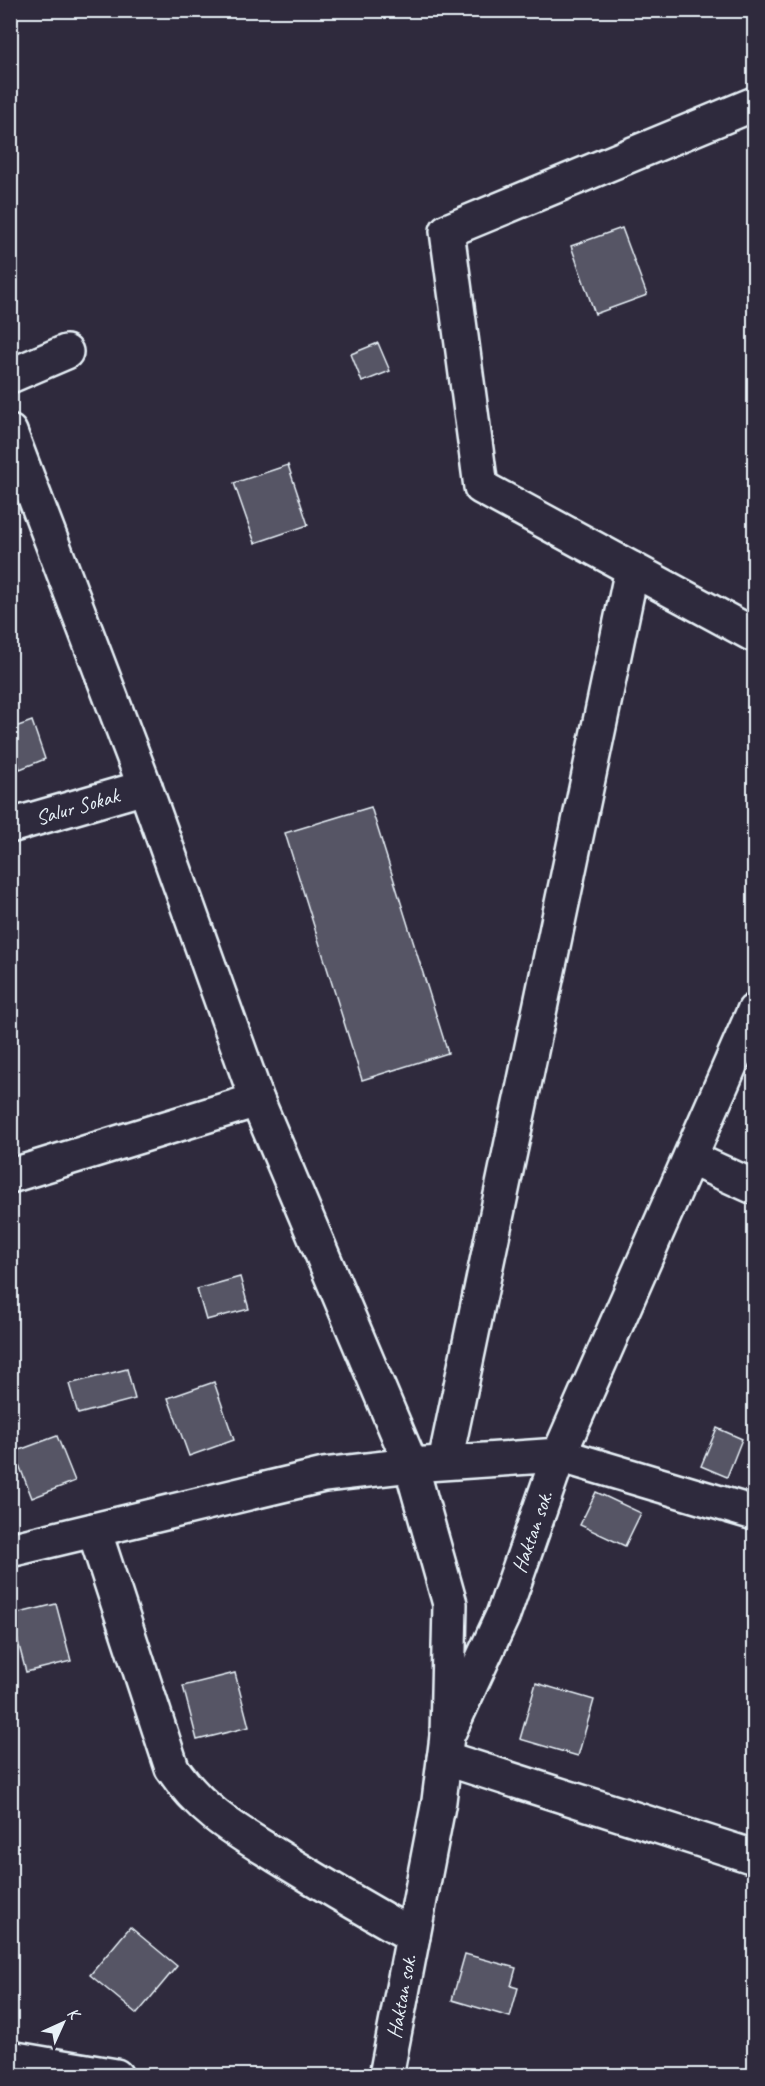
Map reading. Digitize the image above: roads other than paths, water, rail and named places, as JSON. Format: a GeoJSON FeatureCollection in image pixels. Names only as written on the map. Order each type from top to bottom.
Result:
{"type":"FeatureCollection","features":[{"type":"Feature","properties":{"kind":"street"},"geometry":{"type":"LineString","coordinates":[[754,104],[447,231],[481,487],[754,635]]}},
{"type":"Feature","properties":{"kind":"street"},"geometry":{"type":"LineString","coordinates":[[10,376],[66,352]]}},
{"type":"Feature","properties":{"kind":"street"},"geometry":{"type":"LineString","coordinates":[[10,432],[145,787],[256,1101],[411,1465],[450,1604],[445,1747],[754,1857]]}},
{"type":"Feature","properties":{"kind":"street"},"geometry":{"type":"LineString","coordinates":[[445,1462],[632,569]]}},
{"type":"Feature","properties":{"kind":"street","name":"Salur Sokak"},"geometry":{"type":"LineString","coordinates":[[10,826],[145,787]]}},
{"type":"Feature","properties":{"kind":"street","name":"Haktan sok."},"geometry":{"type":"LineString","coordinates":[[386,2076],[439,1801],[445,1747],[503,1616],[559,1455],[754,1011]]}},
{"type":"Feature","properties":{"kind":"street"},"geometry":{"type":"LineString","coordinates":[[10,1176],[256,1101]]}},
{"type":"Feature","properties":{"kind":"street"},"geometry":{"type":"LineString","coordinates":[[690,1158],[754,1187]]}},
{"type":"Feature","properties":{"kind":"street"},"geometry":{"type":"LineString","coordinates":[[10,1550],[324,1475],[445,1462],[559,1455],[754,1513]]}},
{"type":"Feature","properties":{"kind":"street"},"geometry":{"type":"LineString","coordinates":[[94,1530],[172,1768],[184,1786],[217,1818],[327,1888],[413,1936]]}},
{"type":"Feature","properties":{"kind":"street"},"geometry":{"type":"LineString","coordinates":[[10,2058],[116,2076]]}}]}
